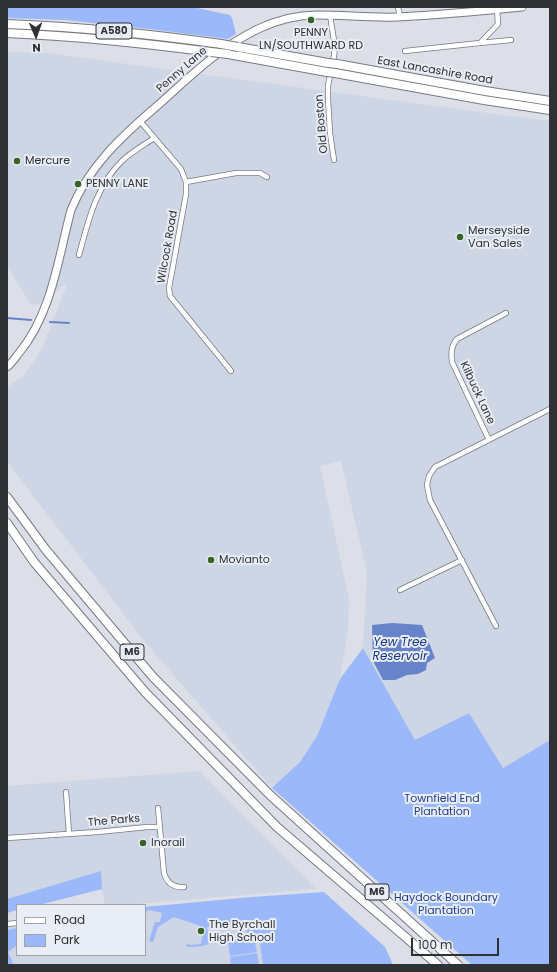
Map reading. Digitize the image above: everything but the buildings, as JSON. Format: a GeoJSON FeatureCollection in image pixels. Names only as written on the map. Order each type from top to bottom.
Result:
{"type":"FeatureCollection","features":[{"type":"Feature","properties":{"kind":"highway","name":"East Lancashire Road"},"geometry":{"type":"LineString","coordinates":[[7,24],[82,28],[221,44],[485,91],[550,101]]}},
{"type":"Feature","properties":{"kind":"highway","name":"East Lancashire Road"},"geometry":{"type":"LineString","coordinates":[[7,34],[126,42],[228,54],[512,105],[550,110]]}},
{"type":"Feature","properties":{"kind":"highway","name":"M6"},"geometry":{"type":"LineString","coordinates":[[7,497],[46,550],[153,677],[270,795],[458,965]]}},
{"type":"Feature","properties":{"kind":"highway","name":"M6"},"geometry":{"type":"LineString","coordinates":[[7,524],[34,562],[145,692],[278,826],[438,965]]}},
{"type":"Feature","properties":{"kind":"main road","name":"Penny Lane"},"geometry":{"type":"LineString","coordinates":[[7,367],[25,346],[38,324],[49,298],[71,210],[81,189],[101,159],[117,142],[212,58],[241,38],[259,28],[305,16],[400,17],[522,7]]}},
{"type":"Feature","properties":{"kind":"street"},"geometry":{"type":"LineString","coordinates":[[398,7],[400,17]]}},
{"type":"Feature","properties":{"kind":"street"},"geometry":{"type":"LineString","coordinates":[[480,43],[498,24],[497,9]]}},
{"type":"Feature","properties":{"kind":"street","name":"Old Boston"},"geometry":{"type":"LineString","coordinates":[[330,16],[334,56],[328,86],[328,100],[330,133],[334,160]]}},
{"type":"Feature","properties":{"kind":"street"},"geometry":{"type":"LineString","coordinates":[[405,51],[511,40]]}},
{"type":"Feature","properties":{"kind":"street"},"geometry":{"type":"LineString","coordinates":[[140,121],[181,169],[186,182],[236,173],[260,173],[267,177]]}},
{"type":"Feature","properties":{"kind":"street"},"geometry":{"type":"LineString","coordinates":[[79,255],[93,207],[102,186],[110,174],[122,161],[154,138]]}},
{"type":"Feature","properties":{"kind":"street","name":"Wilcock Road"},"geometry":{"type":"LineString","coordinates":[[186,182],[186,194],[169,288],[170,296],[231,371]]}},
{"type":"Feature","properties":{"kind":"street"},"geometry":{"type":"LineString","coordinates":[[74,245],[81,247]]}},
{"type":"Feature","properties":{"kind":"street","name":"Kilbuck Lane"},"geometry":{"type":"LineString","coordinates":[[489,440],[452,362],[452,346],[457,339],[506,313]]}},
{"type":"Feature","properties":{"kind":"street","name":"Kilbuck Lane"},"geometry":{"type":"LineString","coordinates":[[496,626],[430,500],[427,484],[428,476],[435,467],[550,408]]}},
{"type":"Feature","properties":{"kind":"street"},"geometry":{"type":"LineString","coordinates":[[400,590],[462,560]]}},
{"type":"Feature","properties":{"kind":"street"},"geometry":{"type":"LineString","coordinates":[[66,792],[69,834]]}},
{"type":"Feature","properties":{"kind":"street"},"geometry":{"type":"LineString","coordinates":[[158,808],[165,876],[173,886],[184,887]]}},
{"type":"Feature","properties":{"kind":"street","name":"The Parks"},"geometry":{"type":"LineString","coordinates":[[7,838],[160,827]]}},
{"type":"Feature","properties":{"kind":"shaded area"},"geometry":{"type":"Polygon","coordinates":[[[7,52],[47,53],[550,121],[550,740],[503,768],[469,713],[415,740],[363,648],[367,573],[341,461],[320,466],[349,599],[348,631],[340,679],[317,736],[300,762],[272,788],[143,640],[7,460],[7,387],[24,375],[42,349],[68,282],[37,305],[31,304],[7,267],[7,52]]]}},
{"type":"Feature","properties":{"kind":"shaded area"},"geometry":{"type":"Polygon","coordinates":[[[200,771],[316,889],[135,904],[105,904],[100,872],[7,899],[7,786],[200,771]]]}},
{"type":"Feature","properties":{"kind":"shaded area","name":"The Byrchall High School"},"geometry":{"type":"Polygon","coordinates":[[[252,897],[263,965],[7,965],[7,926],[16,925],[16,956],[146,956],[146,907],[252,897]]]}},
{"type":"Feature","properties":{"kind":"green space"},"geometry":{"type":"Polygon","coordinates":[[[7,7],[192,7],[230,15],[236,34],[228,39],[65,20],[7,18],[7,7]]]}},
{"type":"Feature","properties":{"kind":"green space","name":"Townfield End Plantation"},"geometry":{"type":"Polygon","coordinates":[[[363,648],[415,740],[469,713],[503,768],[550,740],[550,965],[472,965],[272,788],[300,762],[317,736],[340,679],[363,648]]]}},
{"type":"Feature","properties":{"kind":"green space"},"geometry":{"type":"Polygon","coordinates":[[[101,871],[102,889],[43,904],[16,904],[16,910],[7,913],[7,899],[101,871]]]}},
{"type":"Feature","properties":{"kind":"green space"},"geometry":{"type":"Polygon","coordinates":[[[324,892],[385,947],[393,965],[263,965],[259,937],[247,936],[244,922],[207,927],[210,943],[204,946],[189,947],[186,946],[188,943],[190,945],[201,944],[202,937],[205,933],[198,925],[174,917],[158,927],[153,942],[149,941],[155,922],[160,922],[162,913],[149,910],[146,914],[146,907],[324,892]]]}},
{"type":"Feature","properties":{"kind":"green space"},"geometry":{"type":"Polygon","coordinates":[[[16,928],[16,946],[8,952],[13,963],[12,965],[7,965],[7,930],[16,928]]]}},
{"type":"Feature","properties":{"kind":"green space"},"geometry":{"type":"Polygon","coordinates":[[[254,938],[257,952],[230,956],[228,942],[254,938]]]}},
{"type":"Feature","properties":{"kind":"green space"},"geometry":{"type":"Polygon","coordinates":[[[257,953],[259,965],[231,965],[230,957],[257,953]]]}},
{"type":"Feature","properties":{"kind":"water","name":"Yew Tree Reservoir"},"geometry":{"type":"Polygon","coordinates":[[[392,623],[422,625],[435,658],[427,663],[426,670],[418,674],[407,675],[395,680],[383,680],[373,661],[372,625],[392,623]]]}},
{"type":"Feature","properties":{"kind":"waterway"},"geometry":{"type":"LineString","coordinates":[[7,318],[31,320]]}},
{"type":"Feature","properties":{"kind":"waterway"},"geometry":{"type":"LineString","coordinates":[[50,322],[69,323]]}},
{"type":"Feature","properties":{"kind":"place","name":"PENNY LN/SOUTHWARD RD"},"geometry":{"type":"Point","coordinates":[311,20]}},
{"type":"Feature","properties":{"kind":"place","name":"Mercure"},"geometry":{"type":"Point","coordinates":[17,161]}},
{"type":"Feature","properties":{"kind":"place","name":"PENNY LANE"},"geometry":{"type":"Point","coordinates":[78,184]}},
{"type":"Feature","properties":{"kind":"place","name":"Merseyside Van Sales"},"geometry":{"type":"Point","coordinates":[460,237]}},
{"type":"Feature","properties":{"kind":"place","name":"Movianto"},"geometry":{"type":"Point","coordinates":[211,560]}},
{"type":"Feature","properties":{"kind":"place","name":"Inorail"},"geometry":{"type":"Point","coordinates":[143,843]}},
{"type":"Feature","properties":{"kind":"place","name":"The Byrchall High School"},"geometry":{"type":"Point","coordinates":[201,931]}},
{"type":"Feature","properties":{"kind":"park label","name":"Haydock Boundary Plantation"},"geometry":{"type":"Point","coordinates":[446,904]}}]}
